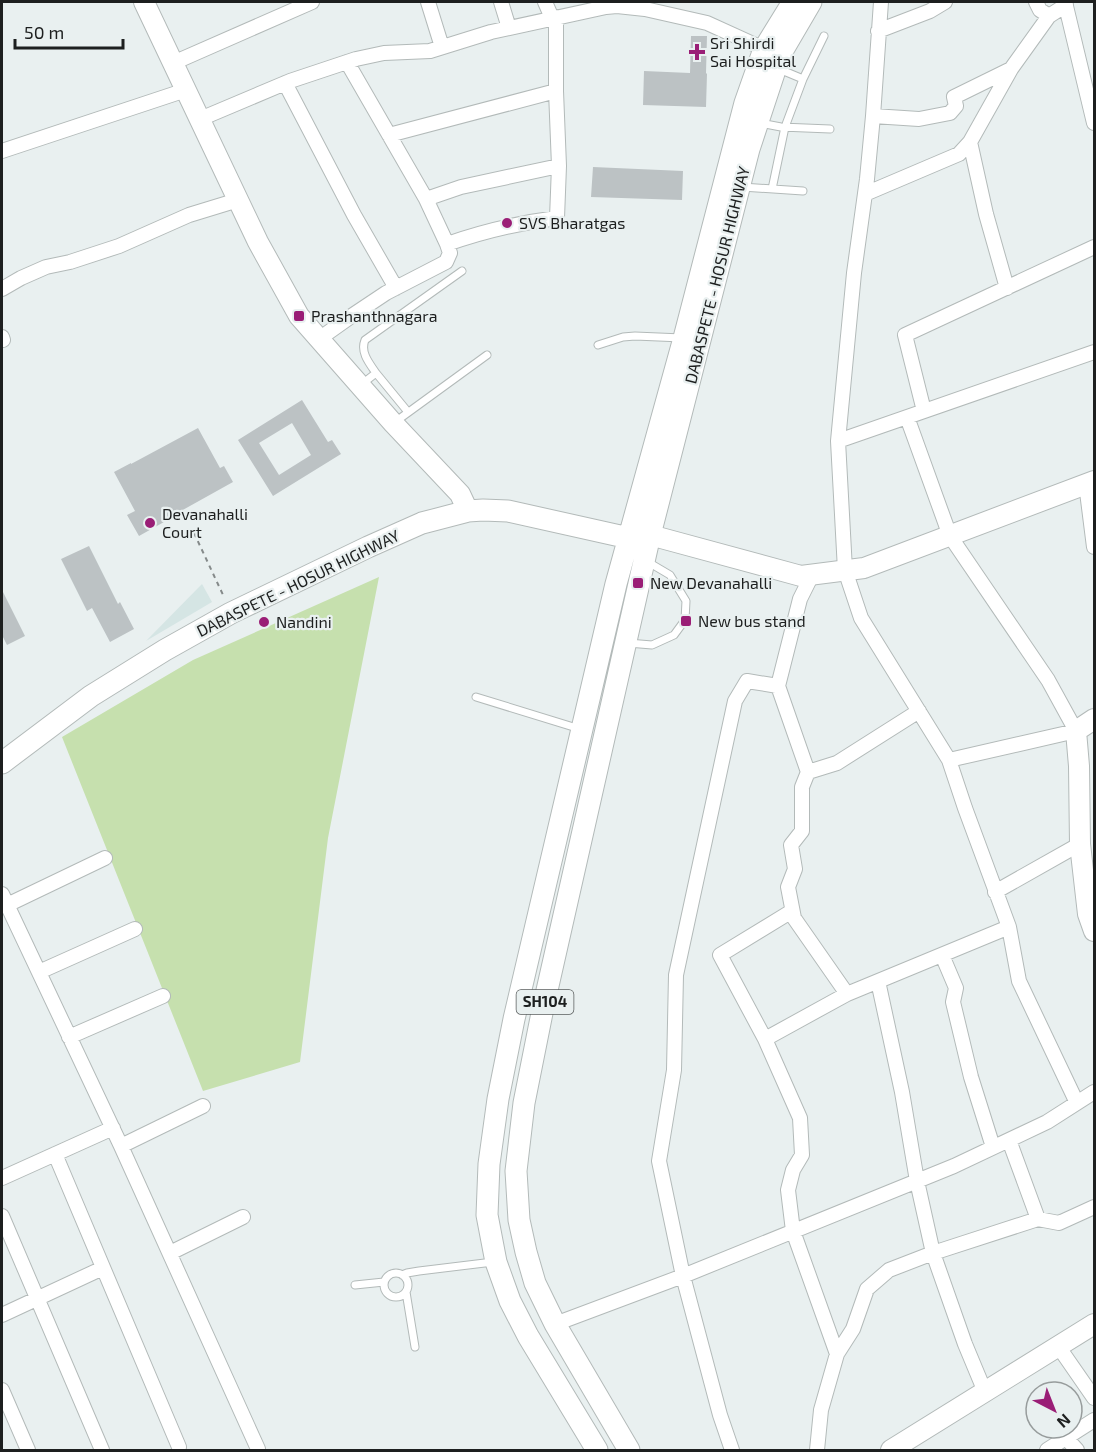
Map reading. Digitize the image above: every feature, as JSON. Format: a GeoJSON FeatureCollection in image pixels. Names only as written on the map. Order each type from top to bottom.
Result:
{"type":"FeatureCollection","features":[{"type":"Feature","properties":{"kind":"main road","name":"DABASPETE - HOSUR HIGHWAY"},"geometry":{"type":"LineString","coordinates":[[2,763],[91,696],[165,650],[231,613],[422,523],[483,510],[508,512],[628,537],[650,535],[739,187],[758,123],[773,57],[793,2]]}},
{"type":"Feature","properties":{"kind":"main road","name":"DABASPETE - HOSUR HIGHWAY"},"geometry":{"type":"LineString","coordinates":[[628,537],[684,339],[745,103],[811,2]]}},
{"type":"Feature","properties":{"kind":"main road","name":"SH104"},"geometry":{"type":"LineString","coordinates":[[628,1450],[555,1324],[535,1283],[519,1220],[516,1171],[524,1103],[543,1008],[650,535]]}},
{"type":"Feature","properties":{"kind":"main road","name":"SH104"},"geometry":{"type":"LineString","coordinates":[[597,1450],[528,1336],[510,1301],[496,1262],[487,1215],[489,1164],[498,1099],[514,1019],[628,537]]}},
{"type":"Feature","properties":{"kind":"street"},"geometry":{"type":"LineString","coordinates":[[144,2],[258,242],[299,316],[360,386],[401,417],[460,494],[468,512]]}},
{"type":"Feature","properties":{"kind":"street"},"geometry":{"type":"LineString","coordinates":[[173,63],[312,2]]}},
{"type":"Feature","properties":{"kind":"street"},"geometry":{"type":"LineString","coordinates":[[428,2],[442,47]]}},
{"type":"Feature","properties":{"kind":"street"},"geometry":{"type":"LineString","coordinates":[[501,2],[509,28]]}},
{"type":"Feature","properties":{"kind":"street"},"geometry":{"type":"LineString","coordinates":[[447,244],[480,232],[557,218],[559,166],[554,18],[545,2]]}},
{"type":"Feature","properties":{"kind":"street"},"geometry":{"type":"LineString","coordinates":[[881,2],[873,116],[854,273],[838,441],[845,570],[861,618],[949,760],[964,808],[1009,927],[1019,981],[1077,1103]]}},
{"type":"Feature","properties":{"kind":"street"},"geometry":{"type":"LineString","coordinates":[[878,31],[930,11],[945,2]]}},
{"type":"Feature","properties":{"kind":"street"},"geometry":{"type":"LineString","coordinates":[[1036,2],[1040,10],[1049,16]]}},
{"type":"Feature","properties":{"kind":"street"},"geometry":{"type":"LineString","coordinates":[[865,194],[959,154],[970,142],[1011,69],[1049,16],[1066,3],[1095,123]]}},
{"type":"Feature","properties":{"kind":"street"},"geometry":{"type":"LineString","coordinates":[[200,119],[285,83],[347,62],[384,53],[430,51],[509,28],[616,4],[707,23],[773,57]]}},
{"type":"Feature","properties":{"kind":"street"},"geometry":{"type":"LineString","coordinates":[[319,339],[396,288],[446,261],[450,253],[426,199],[347,62]]}},
{"type":"Feature","properties":{"kind":"street"},"geometry":{"type":"LineString","coordinates":[[873,116],[919,119],[950,113],[956,106],[954,97],[1011,69]]}},
{"type":"Feature","properties":{"kind":"street"},"geometry":{"type":"LineString","coordinates":[[285,83],[354,215],[396,288]]}},
{"type":"Feature","properties":{"kind":"street"},"geometry":{"type":"LineString","coordinates":[[2,151],[186,90]]}},
{"type":"Feature","properties":{"kind":"street"},"geometry":{"type":"LineString","coordinates":[[389,135],[556,91]]}},
{"type":"Feature","properties":{"kind":"street"},"geometry":{"type":"LineString","coordinates":[[970,142],[986,214],[1007,288]]}},
{"type":"Feature","properties":{"kind":"street"},"geometry":{"type":"LineString","coordinates":[[426,199],[461,188],[559,166]]}},
{"type":"Feature","properties":{"kind":"street"},"geometry":{"type":"LineString","coordinates":[[2,289],[46,267],[70,262],[119,246],[189,215],[238,200]]}},
{"type":"Feature","properties":{"kind":"street"},"geometry":{"type":"LineString","coordinates":[[924,411],[905,335],[1095,247]]}},
{"type":"Feature","properties":{"kind":"street"},"geometry":{"type":"LineString","coordinates":[[838,441],[1095,352]]}},
{"type":"Feature","properties":{"kind":"street"},"geometry":{"type":"LineString","coordinates":[[908,417],[950,536],[1048,680],[1076,731],[1080,844],[1092,919]]}},
{"type":"Feature","properties":{"kind":"street"},"geometry":{"type":"LineString","coordinates":[[650,535],[801,576],[812,575],[864,568],[1090,483],[1095,547]]}},
{"type":"Feature","properties":{"kind":"street"},"geometry":{"type":"LineString","coordinates":[[812,575],[800,599],[778,686],[808,772],[802,787],[802,831],[791,845],[795,869],[788,887],[794,918],[847,994]]}},
{"type":"Feature","properties":{"kind":"street"},"geometry":{"type":"LineString","coordinates":[[732,1450],[720,1415],[683,1276],[658,1161],[674,1070],[676,975],[735,701],[747,681],[778,686]]}},
{"type":"Feature","properties":{"kind":"street"},"geometry":{"type":"LineString","coordinates":[[808,772],[837,763],[919,711]]}},
{"type":"Feature","properties":{"kind":"street"},"geometry":{"type":"LineString","coordinates":[[949,760],[1076,731],[1095,718]]}},
{"type":"Feature","properties":{"kind":"street"},"geometry":{"type":"LineString","coordinates":[[995,892],[1080,844]]}},
{"type":"Feature","properties":{"kind":"street"},"geometry":{"type":"LineString","coordinates":[[105,858],[4,899],[113,1128],[258,1450]]}},
{"type":"Feature","properties":{"kind":"street"},"geometry":{"type":"LineString","coordinates":[[792,910],[720,955],[765,1039],[800,1118],[802,1155],[793,1170],[788,1190],[793,1231],[837,1354]]}},
{"type":"Feature","properties":{"kind":"street"},"geometry":{"type":"LineString","coordinates":[[765,1039],[847,994],[1009,927]]}},
{"type":"Feature","properties":{"kind":"street"},"geometry":{"type":"LineString","coordinates":[[39,972],[135,929]]}},
{"type":"Feature","properties":{"kind":"street"},"geometry":{"type":"LineString","coordinates":[[942,955],[956,988],[953,1002],[971,1077],[993,1147]]}},
{"type":"Feature","properties":{"kind":"street"},"geometry":{"type":"LineString","coordinates":[[878,981],[933,1253],[965,1344],[986,1392]]}},
{"type":"Feature","properties":{"kind":"street"},"geometry":{"type":"LineString","coordinates":[[69,1037],[163,996]]}},
{"type":"Feature","properties":{"kind":"street"},"geometry":{"type":"LineString","coordinates":[[555,1324],[683,1276],[954,1166],[1047,1122],[1095,1092]]}},
{"type":"Feature","properties":{"kind":"street"},"geometry":{"type":"LineString","coordinates":[[121,1146],[203,1106]]}},
{"type":"Feature","properties":{"kind":"street"},"geometry":{"type":"LineString","coordinates":[[2,1178],[113,1128]]}},
{"type":"Feature","properties":{"kind":"street"},"geometry":{"type":"LineString","coordinates":[[1010,1140],[1038,1219]]}},
{"type":"Feature","properties":{"kind":"street"},"geometry":{"type":"LineString","coordinates":[[55,1154],[179,1447]]}},
{"type":"Feature","properties":{"kind":"street"},"geometry":{"type":"LineString","coordinates":[[817,1450],[821,1410],[837,1354],[853,1329],[867,1289],[889,1270],[933,1253],[1038,1219],[1059,1223],[1095,1207]]}},
{"type":"Feature","properties":{"kind":"street"},"geometry":{"type":"LineString","coordinates":[[2,1216],[102,1450]]}},
{"type":"Feature","properties":{"kind":"street"},"geometry":{"type":"LineString","coordinates":[[170,1253],[243,1217]]}},
{"type":"Feature","properties":{"kind":"street"},"geometry":{"type":"LineString","coordinates":[[2,1316],[103,1268]]}},
{"type":"Feature","properties":{"kind":"street"},"geometry":{"type":"LineString","coordinates":[[891,1450],[1095,1324]]}},
{"type":"Feature","properties":{"kind":"street"},"geometry":{"type":"LineString","coordinates":[[1058,1346],[1095,1398]]}},
{"type":"Feature","properties":{"kind":"street"},"geometry":{"type":"LineString","coordinates":[[2,1390],[28,1450]]}},
{"type":"Feature","properties":{"kind":"street"},"geometry":{"type":"LineString","coordinates":[[1047,1450],[1063,1440]]}},
{"type":"Feature","properties":{"kind":"lane"},"geometry":{"type":"LineString","coordinates":[[772,189],[786,127],[803,79],[824,36]]}},
{"type":"Feature","properties":{"kind":"lane"},"geometry":{"type":"LineString","coordinates":[[773,57],[803,79]]}},
{"type":"Feature","properties":{"kind":"lane"},"geometry":{"type":"LineString","coordinates":[[758,123],[830,129]]}},
{"type":"Feature","properties":{"kind":"lane"},"geometry":{"type":"LineString","coordinates":[[739,187],[803,191]]}},
{"type":"Feature","properties":{"kind":"lane"},"geometry":{"type":"LineString","coordinates":[[462,271],[364,340],[363,352],[401,417],[488,355]]}},
{"type":"Feature","properties":{"kind":"lane"},"geometry":{"type":"LineString","coordinates":[[598,345],[623,337],[635,336],[684,339]]}},
{"type":"Feature","properties":{"kind":"lane"},"geometry":{"type":"LineString","coordinates":[[360,386],[376,373]]}},
{"type":"Feature","properties":{"kind":"lane"},"geometry":{"type":"LineString","coordinates":[[623,559],[644,559],[670,575],[686,601],[686,620],[674,635],[652,645],[625,642]]}},
{"type":"Feature","properties":{"kind":"lane"},"geometry":{"type":"LineString","coordinates":[[476,697],[582,730]]}},
{"type":"Feature","properties":{"kind":"lane"},"geometry":{"type":"LineString","coordinates":[[406,1292],[399,1297],[389,1295],[384,1289],[386,1278],[392,1274],[402,1275],[496,1262]]}},
{"type":"Feature","properties":{"kind":"lane"},"geometry":{"type":"LineString","coordinates":[[402,1275],[407,1281],[406,1292],[416,1347]]}},
{"type":"Feature","properties":{"kind":"lane"},"geometry":{"type":"LineString","coordinates":[[355,1285],[384,1282]]}},
{"type":"Feature","properties":{"kind":"path"},"geometry":{"type":"LineString","coordinates":[[194,533],[231,613]]}},
{"type":"Feature","properties":{"kind":"shaded area"},"geometry":{"type":"Polygon","coordinates":[[[202,584],[212,602],[146,641],[202,584]]]}},
{"type":"Feature","properties":{"kind":"green space"},"geometry":{"type":"Polygon","coordinates":[[[379,577],[328,838],[300,1062],[203,1091],[62,737],[193,660],[379,577]]]}},
{"type":"Feature","properties":{"kind":"building"},"geometry":{"type":"Polygon","coordinates":[[[691,36],[707,36],[706,107],[643,105],[644,71],[690,73],[691,36]]]}},
{"type":"Feature","properties":{"kind":"building"},"geometry":{"type":"Polygon","coordinates":[[[593,167],[683,171],[682,200],[591,197],[593,167]]]}},
{"type":"Feature","properties":{"kind":"building"},"geometry":{"type":"Polygon","coordinates":[[[302,400],[328,442],[332,440],[341,454],[273,496],[238,440],[302,400]],[[292,423],[259,443],[279,475],[311,455],[292,423]]]}},
{"type":"Feature","properties":{"kind":"building"},"geometry":{"type":"Polygon","coordinates":[[[198,428],[220,468],[224,466],[233,482],[139,536],[127,515],[135,511],[114,472],[198,428]]]}},
{"type":"Feature","properties":{"kind":"building"},"geometry":{"type":"Polygon","coordinates":[[[89,546],[118,604],[120,602],[134,629],[110,642],[92,608],[87,611],[61,559],[89,546]]]}},
{"type":"Feature","properties":{"kind":"building"},"geometry":{"type":"Polygon","coordinates":[[[2,590],[25,636],[7,645],[2,635],[2,590]]]}},
{"type":"Feature","properties":{"kind":"place","name":"Sri Shirdi Sai Hospital"},"geometry":{"type":"Point","coordinates":[697,52]}},
{"type":"Feature","properties":{"kind":"place","name":"SVS Bharatgas"},"geometry":{"type":"Point","coordinates":[507,223]}},
{"type":"Feature","properties":{"kind":"place","name":"Prashanthnagara"},"geometry":{"type":"Point","coordinates":[299,316]}},
{"type":"Feature","properties":{"kind":"place","name":"Devanahalli Court"},"geometry":{"type":"Point","coordinates":[150,523]}},
{"type":"Feature","properties":{"kind":"place","name":"New Devanahalli"},"geometry":{"type":"Point","coordinates":[638,583]}},
{"type":"Feature","properties":{"kind":"place","name":"New bus stand"},"geometry":{"type":"Point","coordinates":[686,621]}},
{"type":"Feature","properties":{"kind":"place","name":"Nandini"},"geometry":{"type":"Point","coordinates":[264,622]}}]}
